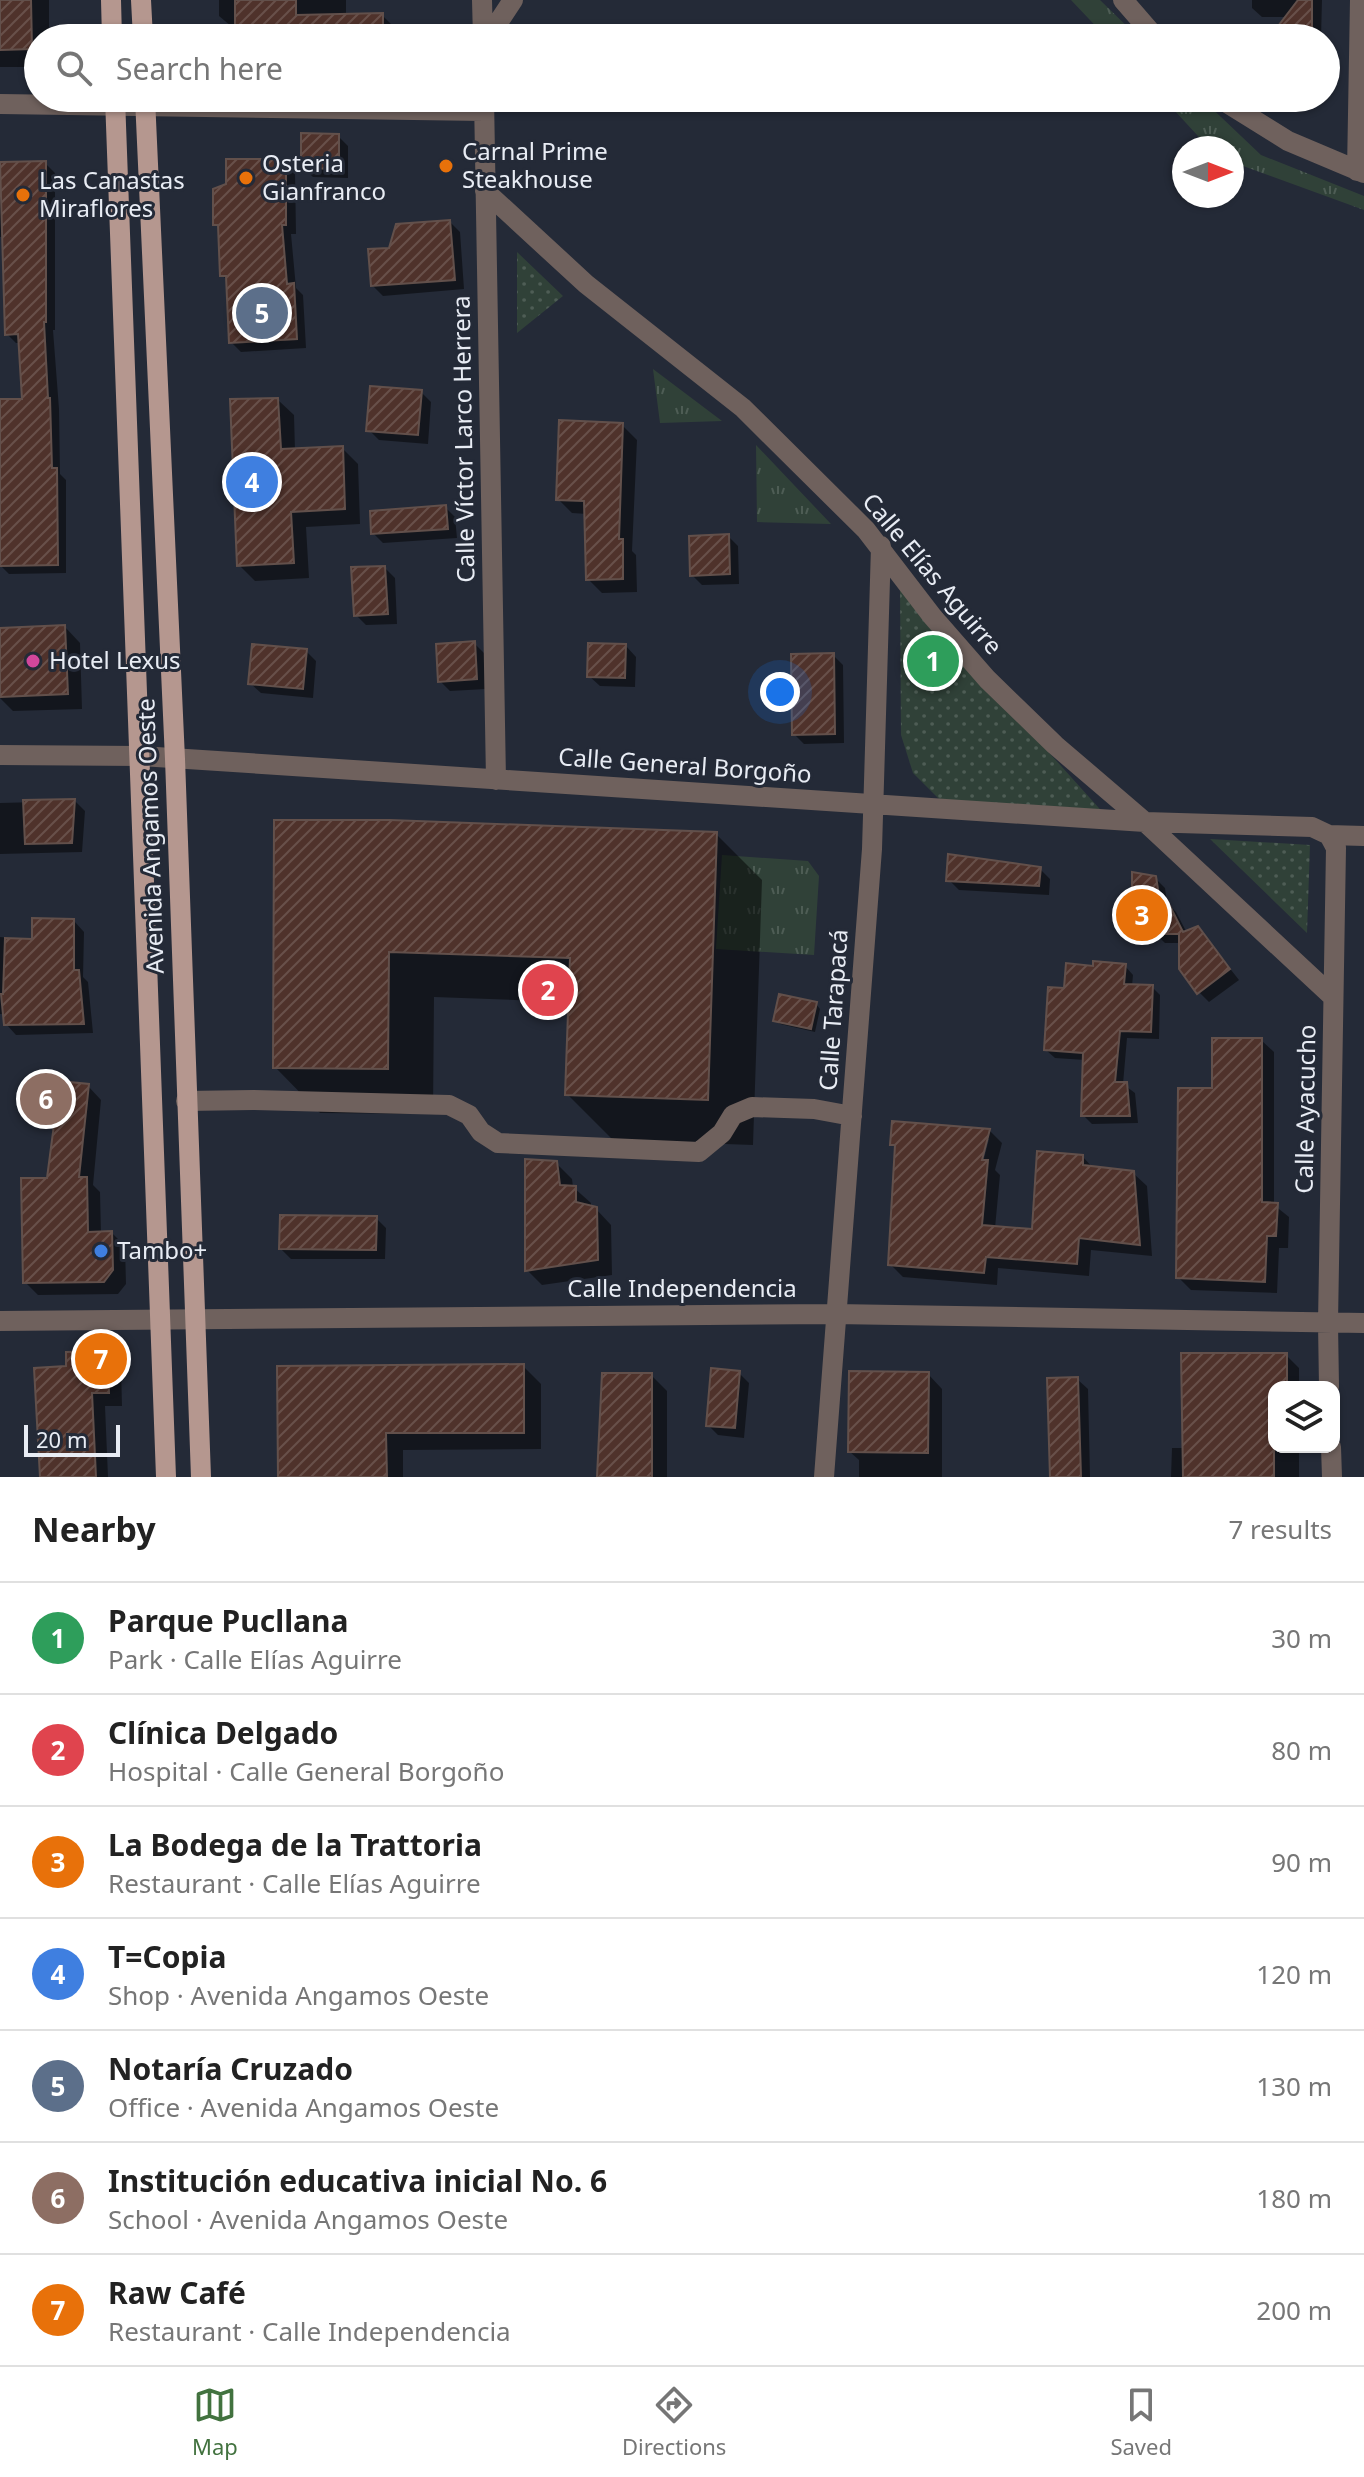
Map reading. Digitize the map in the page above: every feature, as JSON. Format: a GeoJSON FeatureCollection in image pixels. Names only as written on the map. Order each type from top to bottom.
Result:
{"type":"FeatureCollection","features":[{"type":"Feature","properties":{"kind":"main road"},"geometry":{"type":"LineString","coordinates":[[111,0],[112,24]]}},
{"type":"Feature","properties":{"kind":"main road"},"geometry":{"type":"LineString","coordinates":[[141,0],[142,24]]}},
{"type":"Feature","properties":{"kind":"main road","name":"Avenida Angamos Oeste"},"geometry":{"type":"LineString","coordinates":[[115,112],[166,1477]]}},
{"type":"Feature","properties":{"kind":"main road","name":"Avenida Angamos Oeste"},"geometry":{"type":"LineString","coordinates":[[145,112],[175,759],[201,1477]]}},
{"type":"Feature","properties":{"kind":"street"},"geometry":{"type":"LineString","coordinates":[[482,0],[485,24]]}},
{"type":"Feature","properties":{"kind":"street"},"geometry":{"type":"LineString","coordinates":[[496,24],[513,0]]}},
{"type":"Feature","properties":{"kind":"street"},"geometry":{"type":"LineString","coordinates":[[1123,0],[1144,24]]}},
{"type":"Feature","properties":{"kind":"street"},"geometry":{"type":"LineString","coordinates":[[1241,112],[1288,141],[1361,172],[1360,0]]}},
{"type":"Feature","properties":{"kind":"street"},"geometry":{"type":"LineString","coordinates":[[0,104],[24,103]]}},
{"type":"Feature","properties":{"kind":"street","name":"Calle Víctor Larco Herrera"},"geometry":{"type":"LineString","coordinates":[[484,112],[496,780]]}},
{"type":"Feature","properties":{"kind":"street","name":"Calle Elías Aguirre"},"geometry":{"type":"LineString","coordinates":[[485,191],[586,284],[743,408],[881,546],[932,616],[987,679],[1055,745],[1145,822],[1333,997]]}},
{"type":"Feature","properties":{"kind":"street","name":"Calle Tarapacá"},"geometry":{"type":"LineString","coordinates":[[824,1477],[875,805],[881,546]]}},
{"type":"Feature","properties":{"kind":"street","name":"Calle General Borgoño"},"geometry":{"type":"LineString","coordinates":[[0,755],[141,756],[1145,822],[1312,827],[1329,835],[1364,836]]}},
{"type":"Feature","properties":{"kind":"street","name":"Calle Ayacucho"},"geometry":{"type":"LineString","coordinates":[[1329,835],[1336,848],[1329,1381]]}},
{"type":"Feature","properties":{"kind":"street"},"geometry":{"type":"LineString","coordinates":[[186,1101],[449,1105],[469,1115],[481,1132],[498,1143],[699,1152],[722,1133],[733,1115],[752,1107],[814,1109],[852,1116]]}},
{"type":"Feature","properties":{"kind":"street","name":"Calle Independencia"},"geometry":{"type":"LineString","coordinates":[[0,1321],[835,1314],[1364,1323]]}},
{"type":"Feature","properties":{"kind":"street"},"geometry":{"type":"LineString","coordinates":[[1331,1453],[1332,1477]]}},
{"type":"Feature","properties":{"kind":"green space"},"geometry":{"type":"Polygon","coordinates":[[[1071,0],[1100,0],[1125,24],[1094,24],[1071,0]]]}},
{"type":"Feature","properties":{"kind":"green space"},"geometry":{"type":"Polygon","coordinates":[[[1176,112],[1216,112],[1241,136],[1198,136],[1176,112]]]}},
{"type":"Feature","properties":{"kind":"green space"},"geometry":{"type":"Polygon","coordinates":[[[1244,139],[1261,155],[1364,196],[1364,210],[1244,166],[1244,139]]]}},
{"type":"Feature","properties":{"kind":"green space"},"geometry":{"type":"Polygon","coordinates":[[[517,252],[563,296],[517,333],[517,252]]]}},
{"type":"Feature","properties":{"kind":"green space"},"geometry":{"type":"Polygon","coordinates":[[[653,369],[722,421],[660,423],[653,369]]]}},
{"type":"Feature","properties":{"kind":"green space"},"geometry":{"type":"Polygon","coordinates":[[[756,445],[831,524],[757,522],[756,445]]]}},
{"type":"Feature","properties":{"kind":"green space"},"geometry":{"type":"Polygon","coordinates":[[[900,587],[1107,817],[952,812],[913,773],[901,735],[900,587]]]}},
{"type":"Feature","properties":{"kind":"green space"},"geometry":{"type":"Polygon","coordinates":[[[1210,839],[1310,845],[1307,933],[1210,839]]]}},
{"type":"Feature","properties":{"kind":"green space"},"geometry":{"type":"Polygon","coordinates":[[[722,855],[808,861],[819,876],[814,955],[716,949],[722,855]]]}},
{"type":"Feature","properties":{"kind":"building"},"geometry":{"type":"Polygon","coordinates":[[[0,0],[31,0],[31,24],[24,24],[24,49],[0,50],[0,0]]]}},
{"type":"Feature","properties":{"kind":"building"},"geometry":{"type":"Polygon","coordinates":[[[235,0],[296,0],[296,15],[383,13],[383,24],[235,24],[235,0]]]}},
{"type":"Feature","properties":{"kind":"building"},"geometry":{"type":"Polygon","coordinates":[[[1298,0],[1312,0],[1312,24],[1280,24],[1298,0]]]}},
{"type":"Feature","properties":{"kind":"building"},"geometry":{"type":"Polygon","coordinates":[[[301,133],[339,134],[339,169],[301,168],[301,133]]]}},
{"type":"Feature","properties":{"kind":"building"},"geometry":{"type":"Polygon","coordinates":[[[226,159],[286,159],[286,225],[282,225],[287,284],[294,283],[297,339],[229,343],[226,276],[220,276],[218,225],[213,225],[213,189],[226,184],[226,159]]]}},
{"type":"Feature","properties":{"kind":"building"},"geometry":{"type":"Polygon","coordinates":[[[46,161],[44,322],[52,468],[57,468],[58,565],[0,566],[0,399],[22,399],[18,334],[5,335],[0,162],[46,161]]]}},
{"type":"Feature","properties":{"kind":"building"},"geometry":{"type":"Polygon","coordinates":[[[450,220],[455,280],[371,286],[368,249],[389,248],[396,224],[450,220]]]}},
{"type":"Feature","properties":{"kind":"building"},"geometry":{"type":"Polygon","coordinates":[[[370,386],[422,390],[418,435],[366,431],[370,386]]]}},
{"type":"Feature","properties":{"kind":"building"},"geometry":{"type":"Polygon","coordinates":[[[278,398],[281,449],[343,446],[345,509],[291,512],[294,563],[237,566],[230,399],[278,398]]]}},
{"type":"Feature","properties":{"kind":"building"},"geometry":{"type":"Polygon","coordinates":[[[559,420],[623,423],[619,539],[623,539],[623,579],[586,580],[584,501],[556,500],[559,420]]]}},
{"type":"Feature","properties":{"kind":"building"},"geometry":{"type":"Polygon","coordinates":[[[446,505],[448,529],[371,534],[370,511],[446,505]]]}},
{"type":"Feature","properties":{"kind":"building"},"geometry":{"type":"Polygon","coordinates":[[[729,534],[730,574],[690,576],[689,536],[729,534]]]}},
{"type":"Feature","properties":{"kind":"building"},"geometry":{"type":"Polygon","coordinates":[[[385,566],[388,614],[354,616],[351,567],[385,566]]]}},
{"type":"Feature","properties":{"kind":"building","name":"Hotel Lexus"},"geometry":{"type":"Polygon","coordinates":[[[65,625],[68,694],[0,697],[0,628],[65,625]]]}},
{"type":"Feature","properties":{"kind":"building"},"geometry":{"type":"Polygon","coordinates":[[[475,641],[477,679],[438,682],[436,644],[475,641]]]}},
{"type":"Feature","properties":{"kind":"building"},"geometry":{"type":"Polygon","coordinates":[[[588,643],[626,644],[625,678],[587,677],[588,643]]]}},
{"type":"Feature","properties":{"kind":"building"},"geometry":{"type":"Polygon","coordinates":[[[252,644],[307,649],[303,689],[248,684],[252,644]]]}},
{"type":"Feature","properties":{"kind":"building"},"geometry":{"type":"Polygon","coordinates":[[[834,653],[835,734],[792,735],[791,654],[834,653]]]}},
{"type":"Feature","properties":{"kind":"building"},"geometry":{"type":"Polygon","coordinates":[[[75,799],[72,843],[25,844],[23,800],[75,799]]]}},
{"type":"Feature","properties":{"kind":"building"},"geometry":{"type":"Polygon","coordinates":[[[274,820],[390,820],[717,832],[708,1100],[565,1095],[570,958],[389,952],[388,1069],[273,1068],[274,820]]]}},
{"type":"Feature","properties":{"kind":"building"},"geometry":{"type":"Polygon","coordinates":[[[948,854],[1041,867],[1039,886],[946,881],[948,854]]]}},
{"type":"Feature","properties":{"kind":"building"},"geometry":{"type":"Polygon","coordinates":[[[1132,872],[1156,876],[1159,896],[1167,900],[1183,932],[1198,926],[1230,969],[1197,994],[1179,969],[1179,934],[1153,934],[1132,905],[1132,872]]]}},
{"type":"Feature","properties":{"kind":"building"},"geometry":{"type":"Polygon","coordinates":[[[32,918],[74,919],[74,970],[79,970],[84,1024],[4,1025],[1,994],[5,938],[32,939],[32,918]]]}},
{"type":"Feature","properties":{"kind":"building"},"geometry":{"type":"Polygon","coordinates":[[[1093,961],[1126,964],[1124,984],[1153,985],[1151,1032],[1120,1031],[1115,1082],[1127,1082],[1130,1116],[1081,1116],[1083,1053],[1044,1050],[1048,987],[1064,988],[1066,963],[1093,966],[1093,961]]]}},
{"type":"Feature","properties":{"kind":"building"},"geometry":{"type":"Polygon","coordinates":[[[779,994],[817,1002],[811,1029],[773,1021],[779,994]]]}},
{"type":"Feature","properties":{"kind":"building"},"geometry":{"type":"Polygon","coordinates":[[[1212,1038],[1262,1038],[1262,1202],[1278,1203],[1276,1236],[1267,1236],[1265,1282],[1176,1278],[1178,1088],[1212,1088],[1212,1038]]]}},
{"type":"Feature","properties":{"kind":"building"},"geometry":{"type":"Polygon","coordinates":[[[39,1079],[89,1084],[79,1177],[87,1177],[88,1232],[112,1231],[113,1270],[104,1282],[23,1283],[21,1178],[47,1178],[55,1117],[35,1115],[39,1079]]]}},
{"type":"Feature","properties":{"kind":"building"},"geometry":{"type":"Polygon","coordinates":[[[892,1121],[990,1129],[982,1160],[988,1160],[982,1225],[1032,1229],[1037,1151],[1083,1155],[1083,1165],[1134,1171],[1140,1245],[1079,1238],[1077,1264],[986,1257],[984,1273],[888,1265],[895,1145],[890,1145],[892,1121]]]}},
{"type":"Feature","properties":{"kind":"building"},"geometry":{"type":"Polygon","coordinates":[[[525,1159],[557,1161],[560,1185],[576,1186],[576,1202],[597,1207],[598,1260],[525,1271],[525,1159]]]}},
{"type":"Feature","properties":{"kind":"building"},"geometry":{"type":"Polygon","coordinates":[[[280,1215],[377,1216],[376,1250],[279,1249],[280,1215]]]}},
{"type":"Feature","properties":{"kind":"building"},"geometry":{"type":"Polygon","coordinates":[[[108,1351],[109,1393],[92,1393],[96,1477],[40,1477],[34,1368],[66,1366],[66,1352],[108,1351]]]}},
{"type":"Feature","properties":{"kind":"building"},"geometry":{"type":"Polygon","coordinates":[[[1181,1353],[1287,1353],[1287,1381],[1268,1381],[1268,1453],[1274,1453],[1274,1477],[1183,1477],[1181,1353]]]}},
{"type":"Feature","properties":{"kind":"building"},"geometry":{"type":"Polygon","coordinates":[[[524,1364],[524,1433],[386,1433],[387,1477],[278,1477],[277,1366],[524,1364]]]}},
{"type":"Feature","properties":{"kind":"building"},"geometry":{"type":"Polygon","coordinates":[[[711,1368],[740,1371],[735,1428],[706,1426],[711,1368]]]}},
{"type":"Feature","properties":{"kind":"building"},"geometry":{"type":"Polygon","coordinates":[[[849,1371],[929,1372],[928,1453],[848,1452],[849,1371]]]}},
{"type":"Feature","properties":{"kind":"building"},"geometry":{"type":"Polygon","coordinates":[[[602,1373],[652,1373],[652,1477],[597,1477],[602,1373]]]}},
{"type":"Feature","properties":{"kind":"building"},"geometry":{"type":"Polygon","coordinates":[[[1078,1377],[1081,1477],[1050,1477],[1047,1378],[1078,1377]]]}},
{"type":"Feature","properties":{"kind":"place","name":"Carnal Prime Steakhouse"},"geometry":{"type":"Point","coordinates":[446,166]}},
{"type":"Feature","properties":{"kind":"place","name":"Osteria Gianfranco"},"geometry":{"type":"Point","coordinates":[246,178]}},
{"type":"Feature","properties":{"kind":"place","name":"Las Canastas Miraflores"},"geometry":{"type":"Point","coordinates":[23,195]}},
{"type":"Feature","properties":{"kind":"place","name":"Notaría Cruzado"},"geometry":{"type":"Point","coordinates":[262,313]}},
{"type":"Feature","properties":{"kind":"place","name":"T=Copia"},"geometry":{"type":"Point","coordinates":[252,482]}},
{"type":"Feature","properties":{"kind":"place","name":"Hotel Lexus"},"geometry":{"type":"Point","coordinates":[33,661]}},
{"type":"Feature","properties":{"kind":"place","name":"Parque Pucllana"},"geometry":{"type":"Point","coordinates":[933,661]}},
{"type":"Feature","properties":{"kind":"place","name":"La Bodega de la Trattoria"},"geometry":{"type":"Point","coordinates":[1142,915]}},
{"type":"Feature","properties":{"kind":"place","name":"Clínica Delgado"},"geometry":{"type":"Point","coordinates":[548,990]}},
{"type":"Feature","properties":{"kind":"place","name":"Institución educativa inicial No. 6"},"geometry":{"type":"Point","coordinates":[46,1099]}},
{"type":"Feature","properties":{"kind":"place","name":"Tambo+"},"geometry":{"type":"Point","coordinates":[101,1251]}},
{"type":"Feature","properties":{"kind":"place","name":"Raw Café"},"geometry":{"type":"Point","coordinates":[101,1359]}}]}
